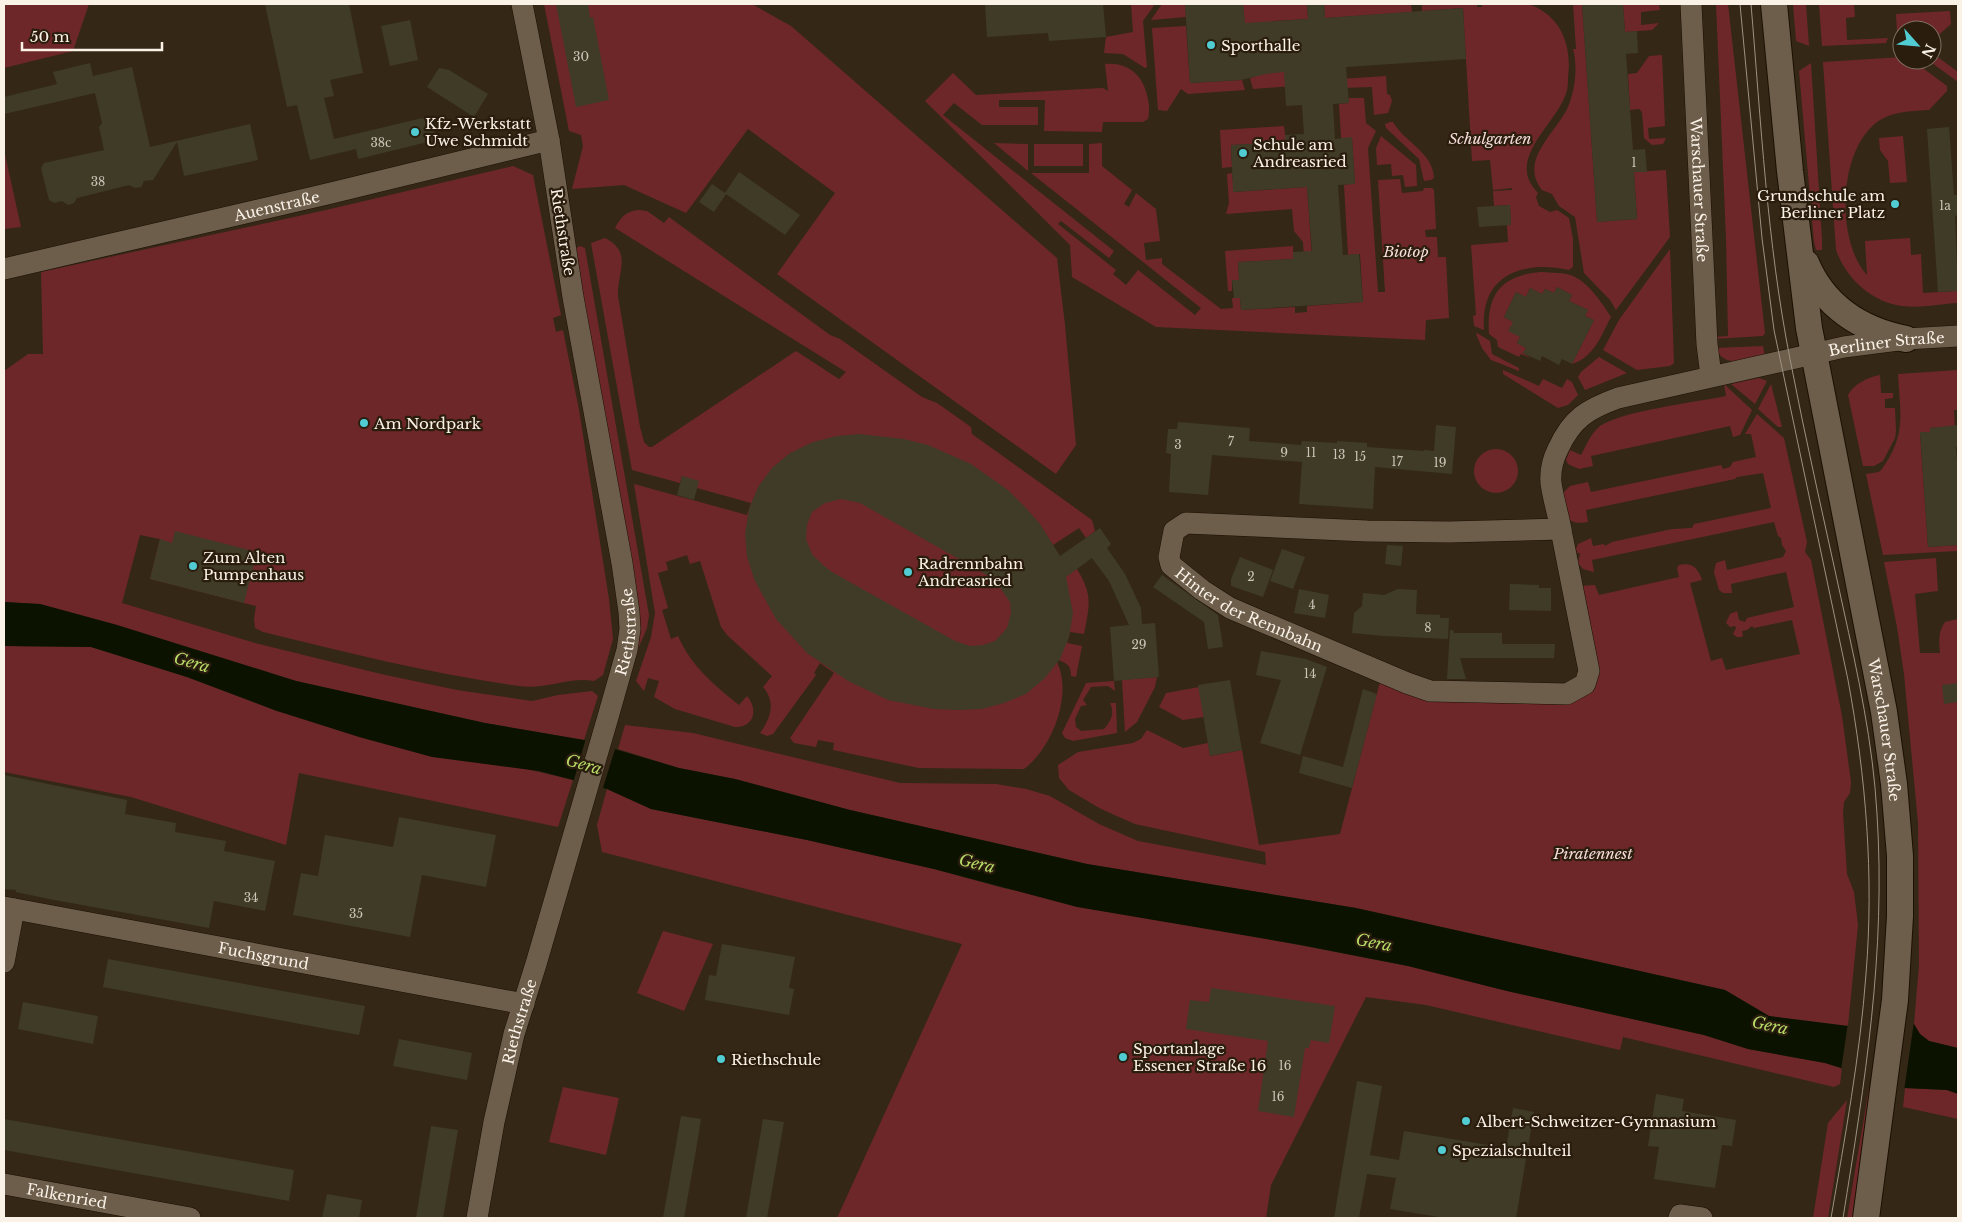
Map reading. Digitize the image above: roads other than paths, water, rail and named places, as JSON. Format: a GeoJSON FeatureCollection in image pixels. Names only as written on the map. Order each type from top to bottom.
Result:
{"type":"FeatureCollection","features":[{"type":"Feature","properties":{"kind":"street","name":"Riethstraße"},"geometry":{"type":"LineString","coordinates":[[477,1218],[494,1122],[514,1034],[627,650],[629,612],[573,297],[549,140],[522,4]]}},
{"type":"Feature","properties":{"kind":"street","name":"Warschauer Straße"},"geometry":{"type":"LineString","coordinates":[[1691,4],[1707,344],[1711,376]]}},
{"type":"Feature","properties":{"kind":"street","name":"Warschauer Straße"},"geometry":{"type":"LineString","coordinates":[[1774,4],[1789,161],[1814,354],[1884,712],[1894,784],[1900,856],[1900,916],[1894,1011],[1866,1218]]}},
{"type":"Feature","properties":{"kind":"street","name":"Auenstraße"},"geometry":{"type":"LineString","coordinates":[[4,268],[318,196],[549,140]]}},
{"type":"Feature","properties":{"kind":"street"},"geometry":{"type":"LineString","coordinates":[[1799,246],[1811,274],[1821,290],[1842,312],[1869,329],[1886,336],[1906,339]]}},
{"type":"Feature","properties":{"kind":"street","name":"Berliner Straße"},"geometry":{"type":"LineString","coordinates":[[1814,354],[1844,347],[1906,339],[1958,336]]}},
{"type":"Feature","properties":{"kind":"street"},"geometry":{"type":"LineString","coordinates":[[1711,376],[1814,354]]}},
{"type":"Feature","properties":{"kind":"street","name":"Hinter der Rennbahn"},"geometry":{"type":"LineString","coordinates":[[1561,529],[1440,532],[1186,522],[1174,531],[1169,557],[1170,565],[1202,590],[1230,608],[1430,691],[1567,694],[1585,684],[1589,671],[1561,529],[1551,482],[1552,468],[1565,434],[1579,417],[1595,407],[1618,398],[1711,376]]}},
{"type":"Feature","properties":{"kind":"street"},"geometry":{"type":"LineString","coordinates":[[4,962],[9,908]]}},
{"type":"Feature","properties":{"kind":"street","name":"Fuchsgrund"},"geometry":{"type":"LineString","coordinates":[[9,908],[524,1004]]}},
{"type":"Feature","properties":{"kind":"street","name":"Falkenried"},"geometry":{"type":"LineString","coordinates":[[4,1184],[190,1218]]}},
{"type":"Feature","properties":{"kind":"street"},"geometry":{"type":"LineString","coordinates":[[1679,1218],[1680,1215],[1702,1218]]}},
{"type":"Feature","properties":{"kind":"water","name":"Gera"},"geometry":{"type":"Polygon","coordinates":[[[4,602],[40,604],[117,625],[296,681],[485,723],[584,740],[679,768],[735,779],[850,810],[1087,864],[1356,908],[1725,990],[1769,1016],[1848,1026],[1914,1024],[1920,1034],[1929,1041],[1958,1048],[1958,1094],[1947,1090],[1905,1088],[1825,1063],[1748,1049],[1704,1035],[1507,991],[1408,966],[1301,945],[1077,907],[934,869],[807,840],[651,809],[607,789],[539,771],[432,757],[359,737],[277,711],[187,677],[91,647],[4,646],[4,602]]]}},
{"type":"Feature","properties":{"kind":"tram line"},"geometry":{"type":"LineString","coordinates":[[1740,4],[1762,238],[1774,330],[1848,680],[1860,753],[1867,827],[1869,900],[1866,974],[1860,1035],[1831,1218]]}},
{"type":"Feature","properties":{"kind":"tram line"},"geometry":{"type":"LineString","coordinates":[[1751,4],[1770,226],[1782,315],[1802,421],[1859,684],[1872,761],[1877,814],[1879,916],[1872,1017],[1843,1218]]}},
{"type":"Feature","properties":{"kind":"place","name":"Sporthalle"},"geometry":{"type":"Point","coordinates":[1211,45]}},
{"type":"Feature","properties":{"kind":"place","name":"Kfz-Werkstatt Uwe Schmidt"},"geometry":{"type":"Point","coordinates":[415,132]}},
{"type":"Feature","properties":{"kind":"place","name":"Schule am Andreasried"},"geometry":{"type":"Point","coordinates":[1243,153]}},
{"type":"Feature","properties":{"kind":"place","name":"Grundschule am Berliner Platz"},"geometry":{"type":"Point","coordinates":[1895,204]}},
{"type":"Feature","properties":{"kind":"place","name":"Am Nordpark"},"geometry":{"type":"Point","coordinates":[364,423]}},
{"type":"Feature","properties":{"kind":"place","name":"Zum Alten Pumpenhaus"},"geometry":{"type":"Point","coordinates":[193,566]}},
{"type":"Feature","properties":{"kind":"place","name":"Radrennbahn Andreasried"},"geometry":{"type":"Point","coordinates":[908,572]}},
{"type":"Feature","properties":{"kind":"place","name":"Sportanlage Essener Straße 16"},"geometry":{"type":"Point","coordinates":[1123,1057]}},
{"type":"Feature","properties":{"kind":"place","name":"Riethschule"},"geometry":{"type":"Point","coordinates":[721,1059]}},
{"type":"Feature","properties":{"kind":"place","name":"Albert-Schweitzer-Gymnasium"},"geometry":{"type":"Point","coordinates":[1466,1121]}},
{"type":"Feature","properties":{"kind":"place","name":"Spezialschulteil"},"geometry":{"type":"Point","coordinates":[1442,1150]}},
{"type":"Feature","properties":{"kind":"park label","name":"Schulgarten"},"geometry":{"type":"Point","coordinates":[1490,138]}},
{"type":"Feature","properties":{"kind":"park label","name":"Biotop"},"geometry":{"type":"Point","coordinates":[1406,251]}},
{"type":"Feature","properties":{"kind":"park label","name":"Piratennest"},"geometry":{"type":"Point","coordinates":[1593,853]}}]}
